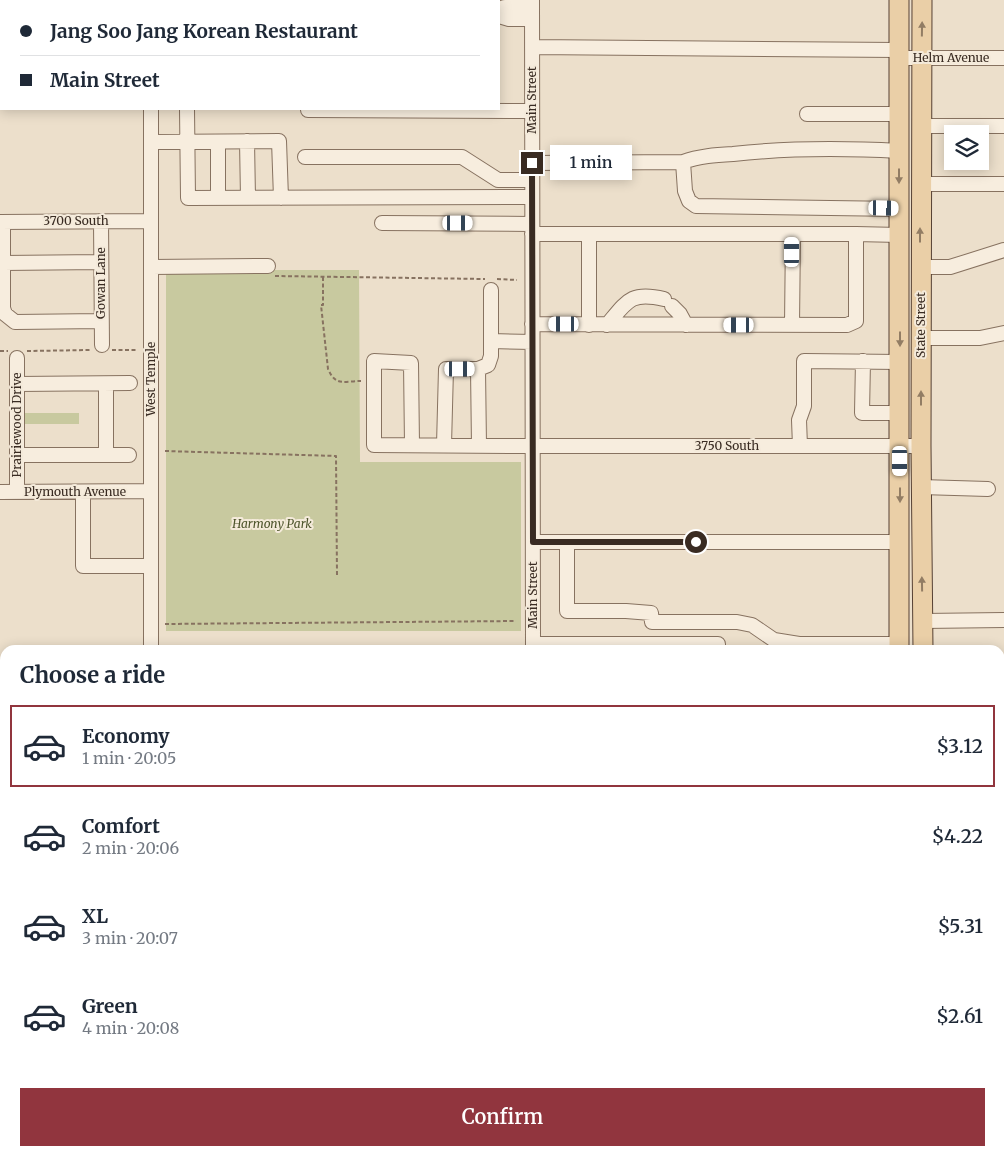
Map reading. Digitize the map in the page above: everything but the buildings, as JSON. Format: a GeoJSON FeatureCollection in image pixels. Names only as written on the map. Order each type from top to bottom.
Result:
{"type":"FeatureCollection","features":[{"type":"Feature","properties":{"kind":"main road","name":"State Street"},"geometry":{"type":"LineString","coordinates":[[899,0],[899,645]]}},
{"type":"Feature","properties":{"kind":"main road","name":"State Street"},"geometry":{"type":"LineString","coordinates":[[922,0],[920,267],[923,645]]}},
{"type":"Feature","properties":{"kind":"street"},"geometry":{"type":"LineString","coordinates":[[500,9],[505,6],[532,8]]}},
{"type":"Feature","properties":{"kind":"street"},"geometry":{"type":"LineString","coordinates":[[500,17],[509,19],[532,8]]}},
{"type":"Feature","properties":{"kind":"street","name":"Main Street"},"geometry":{"type":"LineString","coordinates":[[532,8],[533,645]]}},
{"type":"Feature","properties":{"kind":"street","name":"Helm Avenue"},"geometry":{"type":"LineString","coordinates":[[532,47],[899,54],[921,58],[1004,58]]}},
{"type":"Feature","properties":{"kind":"street","name":"West Temple"},"geometry":{"type":"LineString","coordinates":[[151,110],[151,645]]}},
{"type":"Feature","properties":{"kind":"street"},"geometry":{"type":"LineString","coordinates":[[187,110],[188,198],[532,197]]}},
{"type":"Feature","properties":{"kind":"street"},"geometry":{"type":"LineString","coordinates":[[308,111],[532,111]]}},
{"type":"Feature","properties":{"kind":"street"},"geometry":{"type":"LineString","coordinates":[[807,114],[899,114]]}},
{"type":"Feature","properties":{"kind":"street"},"geometry":{"type":"LineString","coordinates":[[920,126],[1004,126]]}},
{"type":"Feature","properties":{"kind":"street"},"geometry":{"type":"LineString","coordinates":[[247,141],[248,198]]}},
{"type":"Feature","properties":{"kind":"street"},"geometry":{"type":"LineString","coordinates":[[151,142],[279,141],[281,198]]}},
{"type":"Feature","properties":{"kind":"street"},"geometry":{"type":"LineString","coordinates":[[218,142],[218,198]]}},
{"type":"Feature","properties":{"kind":"street"},"geometry":{"type":"LineString","coordinates":[[532,163],[683,162],[712,156],[773,150],[898,151]]}},
{"type":"Feature","properties":{"kind":"street"},"geometry":{"type":"LineString","coordinates":[[304,157],[462,157],[498,180],[532,180]]}},
{"type":"Feature","properties":{"kind":"street"},"geometry":{"type":"LineString","coordinates":[[683,162],[685,191],[689,201],[696,206],[898,209]]}},
{"type":"Feature","properties":{"kind":"street"},"geometry":{"type":"LineString","coordinates":[[920,184],[1004,184]]}},
{"type":"Feature","properties":{"kind":"street","name":"Gowan Lane"},"geometry":{"type":"LineString","coordinates":[[101,221],[101,322],[103,348]]}},
{"type":"Feature","properties":{"kind":"street","name":"3700 South"},"geometry":{"type":"LineString","coordinates":[[1,222],[151,221]]}},
{"type":"Feature","properties":{"kind":"street"},"geometry":{"type":"LineString","coordinates":[[1,222],[3,263],[2,308],[5,314],[15,322],[101,322]]}},
{"type":"Feature","properties":{"kind":"street"},"geometry":{"type":"LineString","coordinates":[[382,223],[532,229],[589,234],[899,235]]}},
{"type":"Feature","properties":{"kind":"street"},"geometry":{"type":"LineString","coordinates":[[589,234],[589,325]]}},
{"type":"Feature","properties":{"kind":"street"},"geometry":{"type":"LineString","coordinates":[[792,234],[792,325]]}},
{"type":"Feature","properties":{"kind":"street"},"geometry":{"type":"LineString","coordinates":[[532,324],[847,325],[856,321],[856,234]]}},
{"type":"Feature","properties":{"kind":"street"},"geometry":{"type":"LineString","coordinates":[[920,267],[950,267],[1004,250]]}},
{"type":"Feature","properties":{"kind":"street"},"geometry":{"type":"LineString","coordinates":[[3,263],[101,262]]}},
{"type":"Feature","properties":{"kind":"street"},"geometry":{"type":"LineString","coordinates":[[151,267],[268,266]]}},
{"type":"Feature","properties":{"kind":"street"},"geometry":{"type":"LineString","coordinates":[[444,445],[446,369],[478,369],[488,365],[491,356],[491,290]]}},
{"type":"Feature","properties":{"kind":"street"},"geometry":{"type":"LineString","coordinates":[[607,325],[627,301],[633,297],[656,297],[668,302],[680,314],[686,325]]}},
{"type":"Feature","properties":{"kind":"street"},"geometry":{"type":"LineString","coordinates":[[921,338],[980,338],[1004,333]]}},
{"type":"Feature","properties":{"kind":"street"},"geometry":{"type":"LineString","coordinates":[[491,341],[532,342]]}},
{"type":"Feature","properties":{"kind":"street","name":"Prairiewood Drive"},"geometry":{"type":"LineString","coordinates":[[15,353],[17,384],[17,492]]}},
{"type":"Feature","properties":{"kind":"street","name":"3750 South"},"geometry":{"type":"LineString","coordinates":[[412,445],[411,363],[374,361],[374,445],[921,446]]}},
{"type":"Feature","properties":{"kind":"street"},"geometry":{"type":"LineString","coordinates":[[800,446],[799,420],[804,406],[804,361],[900,362]]}},
{"type":"Feature","properties":{"kind":"street"},"geometry":{"type":"LineString","coordinates":[[863,362],[862,413],[900,413]]}},
{"type":"Feature","properties":{"kind":"street"},"geometry":{"type":"LineString","coordinates":[[478,369],[479,446]]}},
{"type":"Feature","properties":{"kind":"street"},"geometry":{"type":"LineString","coordinates":[[17,384],[130,383]]}},
{"type":"Feature","properties":{"kind":"street"},"geometry":{"type":"LineString","coordinates":[[106,384],[106,455]]}},
{"type":"Feature","properties":{"kind":"street"},"geometry":{"type":"LineString","coordinates":[[17,455],[130,455]]}},
{"type":"Feature","properties":{"kind":"street"},"geometry":{"type":"LineString","coordinates":[[921,487],[988,489]]}},
{"type":"Feature","properties":{"kind":"street","name":"Plymouth Avenue"},"geometry":{"type":"LineString","coordinates":[[0,492],[151,491]]}},
{"type":"Feature","properties":{"kind":"street"},"geometry":{"type":"LineString","coordinates":[[84,492],[84,566],[151,566]]}},
{"type":"Feature","properties":{"kind":"street"},"geometry":{"type":"LineString","coordinates":[[533,542],[899,542]]}},
{"type":"Feature","properties":{"kind":"street"},"geometry":{"type":"LineString","coordinates":[[567,542],[567,611],[652,613],[652,622],[737,622],[752,625],[774,640],[799,644],[832,645]]}},
{"type":"Feature","properties":{"kind":"street"},"geometry":{"type":"LineString","coordinates":[[923,620],[1004,620]]}},
{"type":"Feature","properties":{"kind":"street"},"geometry":{"type":"LineString","coordinates":[[701,645],[718,645]]}},
{"type":"Feature","properties":{"kind":"path"},"geometry":{"type":"LineString","coordinates":[[323,276],[323,304],[321,305],[328,369],[332,378],[338,382],[357,381]]}},
{"type":"Feature","properties":{"kind":"path"},"geometry":{"type":"LineString","coordinates":[[337,276],[517,280]]}},
{"type":"Feature","properties":{"kind":"path"},"geometry":{"type":"LineString","coordinates":[[0,351],[15,353],[103,348],[138,350]]}},
{"type":"Feature","properties":{"kind":"path"},"geometry":{"type":"LineString","coordinates":[[165,451],[336,456],[338,575]]}},
{"type":"Feature","properties":{"kind":"path"},"geometry":{"type":"LineString","coordinates":[[165,624],[516,620]]}},
{"type":"Feature","properties":{"kind":"green space","name":"Harmony Park"},"geometry":{"type":"Polygon","coordinates":[[[166,270],[359,270],[360,462],[521,462],[521,631],[166,631],[166,270]]]}},
{"type":"Feature","properties":{"kind":"green space"},"geometry":{"type":"Polygon","coordinates":[[[25,413],[79,413],[79,424],[25,424],[25,413]]]}},
{"type":"Feature","properties":{"kind":"route"},"geometry":{"type":"LineString","coordinates":[[532,163],[533,542],[696,542]]}}]}
